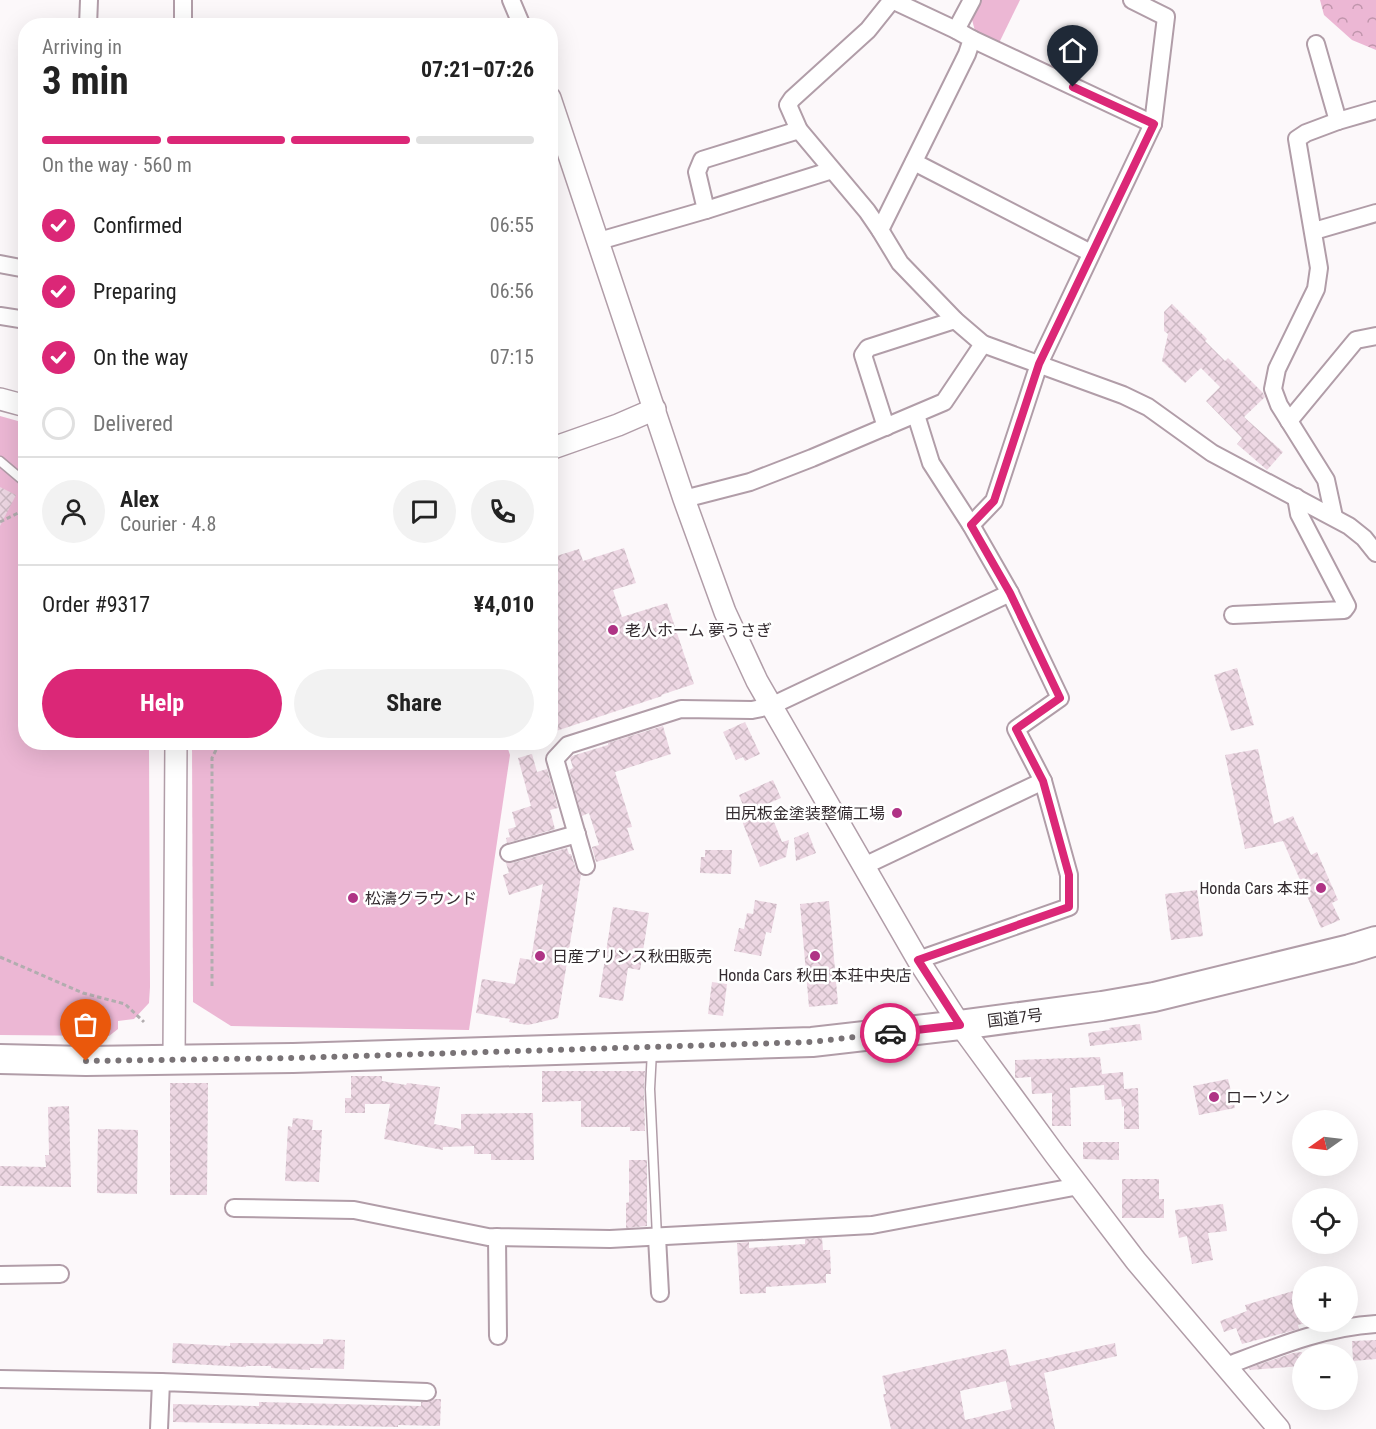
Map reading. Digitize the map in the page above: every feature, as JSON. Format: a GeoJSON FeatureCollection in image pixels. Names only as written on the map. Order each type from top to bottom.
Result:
{"type":"FeatureCollection","features":[{"type":"Feature","properties":{"kind":"highway","name":"国道7号"},"geometry":{"type":"LineString","coordinates":[[0,1059],[86,1061],[293,1058],[812,1042],[960,1025],[1154,997],[1376,941]]}},
{"type":"Feature","properties":{"kind":"street"},"geometry":{"type":"LineString","coordinates":[[88,18],[89,0]]}},
{"type":"Feature","properties":{"kind":"street"},"geometry":{"type":"LineString","coordinates":[[183,0],[183,18]]}},
{"type":"Feature","properties":{"kind":"street"},"geometry":{"type":"LineString","coordinates":[[511,0],[519,18]]}},
{"type":"Feature","properties":{"kind":"street"},"geometry":{"type":"LineString","coordinates":[[1154,124],[892,0],[868,30],[788,105],[799,130],[867,211],[900,263],[955,320],[983,344],[1123,395],[1148,407],[1212,453],[1349,525],[1376,553]]}},
{"type":"Feature","properties":{"kind":"street"},"geometry":{"type":"LineString","coordinates":[[956,30],[972,0]]}},
{"type":"Feature","properties":{"kind":"street"},"geometry":{"type":"LineString","coordinates":[[971,525],[994,501],[1039,364],[1154,124],[1166,17],[1132,0]]}},
{"type":"Feature","properties":{"kind":"street"},"geometry":{"type":"LineString","coordinates":[[880,230],[968,54],[972,39]]}},
{"type":"Feature","properties":{"kind":"street"},"geometry":{"type":"LineString","coordinates":[[1316,44],[1338,121]]}},
{"type":"Feature","properties":{"kind":"street"},"geometry":{"type":"LineString","coordinates":[[1334,518],[1326,480],[1279,405],[1273,389],[1277,369],[1316,289],[1319,267],[1297,139],[1306,133],[1338,121],[1376,110]]}},
{"type":"Feature","properties":{"kind":"street"},"geometry":{"type":"LineString","coordinates":[[558,121],[684,499],[725,612],[757,681],[918,960],[960,1025],[1136,1261],[1279,1429]]}},
{"type":"Feature","properties":{"kind":"street"},"geometry":{"type":"LineString","coordinates":[[706,210],[697,172],[702,160],[799,130]]}},
{"type":"Feature","properties":{"kind":"street"},"geometry":{"type":"LineString","coordinates":[[914,162],[1091,253]]}},
{"type":"Feature","properties":{"kind":"street"},"geometry":{"type":"LineString","coordinates":[[599,241],[832,170]]}},
{"type":"Feature","properties":{"kind":"street"},"geometry":{"type":"LineString","coordinates":[[1314,231],[1376,213]]}},
{"type":"Feature","properties":{"kind":"street"},"geometry":{"type":"LineString","coordinates":[[0,264],[18,268]]}},
{"type":"Feature","properties":{"kind":"street"},"geometry":{"type":"LineString","coordinates":[[0,316],[18,319]]}},
{"type":"Feature","properties":{"kind":"street"},"geometry":{"type":"LineString","coordinates":[[886,427],[863,355],[868,348],[955,320]]}},
{"type":"Feature","properties":{"kind":"street"},"geometry":{"type":"LineString","coordinates":[[1289,421],[1356,340],[1376,336]]}},
{"type":"Feature","properties":{"kind":"street"},"geometry":{"type":"LineString","coordinates":[[684,499],[750,482],[944,402],[983,344]]}},
{"type":"Feature","properties":{"kind":"street"},"geometry":{"type":"LineString","coordinates":[[0,399],[18,404]]}},
{"type":"Feature","properties":{"kind":"street"},"geometry":{"type":"LineString","coordinates":[[558,446],[655,409]]}},
{"type":"Feature","properties":{"kind":"street"},"geometry":{"type":"LineString","coordinates":[[916,415],[931,463],[971,525],[1010,593],[1060,698],[1016,729],[1043,781],[1069,875],[1069,907],[918,960]]}},
{"type":"Feature","properties":{"kind":"street"},"geometry":{"type":"LineString","coordinates":[[1233,615],[1344,610],[1347,606],[1299,514],[1296,497]]}},
{"type":"Feature","properties":{"kind":"street"},"geometry":{"type":"LineString","coordinates":[[586,866],[555,759],[568,746],[681,709],[752,710],[771,706],[1010,593]]}},
{"type":"Feature","properties":{"kind":"street"},"geometry":{"type":"LineString","coordinates":[[174,1060],[176,750]]}},
{"type":"Feature","properties":{"kind":"street"},"geometry":{"type":"LineString","coordinates":[[864,866],[1043,781]]}},
{"type":"Feature","properties":{"kind":"street"},"geometry":{"type":"LineString","coordinates":[[509,854],[577,834]]}},
{"type":"Feature","properties":{"kind":"street"},"geometry":{"type":"LineString","coordinates":[[234,1208],[354,1210],[488,1237],[610,1239],[872,1225],[1079,1186]]}},
{"type":"Feature","properties":{"kind":"street"},"geometry":{"type":"LineString","coordinates":[[497,1237],[498,1336]]}},
{"type":"Feature","properties":{"kind":"street"},"geometry":{"type":"LineString","coordinates":[[657,1237],[660,1293]]}},
{"type":"Feature","properties":{"kind":"street"},"geometry":{"type":"LineString","coordinates":[[0,1275],[60,1274]]}},
{"type":"Feature","properties":{"kind":"street"},"geometry":{"type":"LineString","coordinates":[[1226,1366],[1330,1330],[1376,1324]]}},
{"type":"Feature","properties":{"kind":"street"},"geometry":{"type":"LineString","coordinates":[[0,1379],[161,1382],[428,1392]]}},
{"type":"Feature","properties":{"kind":"street"},"geometry":{"type":"LineString","coordinates":[[159,1429],[161,1382]]}},
{"type":"Feature","properties":{"kind":"lane"},"geometry":{"type":"LineString","coordinates":[[0,461],[18,476]]}},
{"type":"Feature","properties":{"kind":"lane"},"geometry":{"type":"LineString","coordinates":[[652,1047],[650,1089],[657,1237]]}},
{"type":"Feature","properties":{"kind":"path"},"geometry":{"type":"LineString","coordinates":[[0,522],[18,513]]}},
{"type":"Feature","properties":{"kind":"path"},"geometry":{"type":"LineString","coordinates":[[212,986],[212,758],[216,750]]}},
{"type":"Feature","properties":{"kind":"path"},"geometry":{"type":"LineString","coordinates":[[0,957],[83,993],[125,1004],[144,1022]]}},
{"type":"Feature","properties":{"kind":"green space"},"geometry":{"type":"Polygon","coordinates":[[[979,0],[1020,0],[999,43],[975,31],[971,16],[979,0]]]}},
{"type":"Feature","properties":{"kind":"green space"},"geometry":{"type":"Polygon","coordinates":[[[1320,0],[1376,0],[1376,50],[1352,40],[1324,15],[1320,0]]]}},
{"type":"Feature","properties":{"kind":"green space"},"geometry":{"type":"Polygon","coordinates":[[[0,416],[18,421],[18,750],[149,750],[150,987],[149,1003],[134,1019],[118,1021],[118,1029],[109,1036],[0,1035],[0,416]]]}},
{"type":"Feature","properties":{"kind":"green space"},"geometry":{"type":"Polygon","coordinates":[[[192,750],[508,750],[510,755],[469,1030],[231,1026],[193,1002],[192,750]]]}},
{"type":"Feature","properties":{"kind":"building"},"geometry":{"type":"Polygon","coordinates":[[[1172,304],[1225,361],[1228,358],[1263,393],[1265,397],[1244,417],[1283,452],[1267,470],[1237,444],[1242,438],[1206,401],[1220,387],[1201,368],[1185,383],[1162,361],[1168,334],[1164,331],[1164,312],[1172,304]]]}},
{"type":"Feature","properties":{"kind":"building"},"geometry":{"type":"Polygon","coordinates":[[[0,487],[16,495],[0,526],[0,487]]]}},
{"type":"Feature","properties":{"kind":"building","name":"老人ホーム 夢うさぎ"},"geometry":{"type":"Polygon","coordinates":[[[624,548],[636,583],[613,590],[622,617],[667,603],[694,684],[558,730],[558,556],[579,549],[583,561],[624,548]]]}},
{"type":"Feature","properties":{"kind":"building"},"geometry":{"type":"Polygon","coordinates":[[[1237,668],[1254,725],[1231,731],[1214,675],[1237,668]]]}},
{"type":"Feature","properties":{"kind":"building"},"geometry":{"type":"Polygon","coordinates":[[[745,722],[760,754],[745,761],[743,757],[736,760],[723,732],[745,722]]]}},
{"type":"Feature","properties":{"kind":"building"},"geometry":{"type":"Polygon","coordinates":[[[663,726],[671,754],[615,772],[632,827],[627,828],[634,850],[596,862],[592,847],[599,845],[589,813],[582,816],[569,770],[573,768],[570,758],[608,745],[608,743],[663,726]]]}},
{"type":"Feature","properties":{"kind":"building"},"geometry":{"type":"Polygon","coordinates":[[[1258,749],[1274,824],[1293,816],[1311,855],[1317,852],[1338,900],[1332,903],[1340,920],[1321,928],[1283,841],[1245,849],[1225,755],[1258,749]]]}},
{"type":"Feature","properties":{"kind":"building"},"geometry":{"type":"Polygon","coordinates":[[[532,754],[537,772],[547,769],[558,808],[550,810],[555,829],[507,843],[506,838],[510,837],[508,829],[516,827],[512,812],[531,806],[518,758],[532,754]]]}},
{"type":"Feature","properties":{"kind":"building"},"geometry":{"type":"Polygon","coordinates":[[[773,780],[781,798],[767,804],[782,842],[789,840],[786,857],[760,867],[742,821],[748,818],[739,795],[773,780]]]}},
{"type":"Feature","properties":{"kind":"building"},"geometry":{"type":"Polygon","coordinates":[[[808,832],[816,853],[796,861],[794,838],[808,832]]]}},
{"type":"Feature","properties":{"kind":"building"},"geometry":{"type":"Polygon","coordinates":[[[567,848],[581,875],[558,1018],[528,1025],[476,1013],[482,979],[515,984],[520,958],[531,960],[543,884],[509,895],[503,875],[509,873],[506,863],[567,848]]]}},
{"type":"Feature","properties":{"kind":"building"},"geometry":{"type":"Polygon","coordinates":[[[705,850],[732,850],[731,874],[700,873],[701,857],[705,857],[705,850]]]}},
{"type":"Feature","properties":{"kind":"building"},"geometry":{"type":"Polygon","coordinates":[[[1197,890],[1203,936],[1171,940],[1165,894],[1197,890]]]}},
{"type":"Feature","properties":{"kind":"building"},"geometry":{"type":"Polygon","coordinates":[[[755,900],[777,904],[771,933],[766,932],[761,956],[734,951],[739,928],[744,929],[747,913],[753,914],[755,900]]]}},
{"type":"Feature","properties":{"kind":"building"},"geometry":{"type":"Polygon","coordinates":[[[829,901],[838,1004],[809,1007],[800,904],[829,901]]]}},
{"type":"Feature","properties":{"kind":"building"},"geometry":{"type":"Polygon","coordinates":[[[613,907],[649,913],[640,970],[628,968],[623,1001],[599,997],[613,907]]]}},
{"type":"Feature","properties":{"kind":"building"},"geometry":{"type":"Polygon","coordinates":[[[712,982],[727,984],[723,1016],[708,1014],[712,982]]]}},
{"type":"Feature","properties":{"kind":"building"},"geometry":{"type":"Polygon","coordinates":[[[1140,1024],[1142,1040],[1090,1046],[1088,1033],[1140,1024]]]}},
{"type":"Feature","properties":{"kind":"building"},"geometry":{"type":"Polygon","coordinates":[[[1100,1057],[1102,1074],[1123,1072],[1124,1089],[1138,1088],[1139,1129],[1124,1129],[1124,1106],[1122,1107],[1121,1099],[1105,1100],[1104,1085],[1070,1088],[1071,1126],[1052,1126],[1052,1093],[1032,1094],[1031,1077],[1015,1078],[1015,1060],[1100,1057]]]}},
{"type":"Feature","properties":{"kind":"building"},"geometry":{"type":"Polygon","coordinates":[[[542,1071],[645,1071],[645,1131],[630,1131],[630,1127],[581,1127],[581,1101],[542,1102],[542,1071]]]}},
{"type":"Feature","properties":{"kind":"building"},"geometry":{"type":"Polygon","coordinates":[[[351,1076],[382,1076],[382,1081],[440,1087],[434,1124],[461,1129],[461,1114],[533,1113],[534,1160],[491,1160],[491,1154],[474,1154],[474,1146],[443,1147],[443,1150],[384,1139],[390,1104],[365,1104],[365,1113],[345,1113],[345,1098],[351,1098],[351,1076]]]}},
{"type":"Feature","properties":{"kind":"building","name":"ローソン"},"geometry":{"type":"Polygon","coordinates":[[[1228,1079],[1235,1108],[1199,1115],[1193,1086],[1228,1079]]]}},
{"type":"Feature","properties":{"kind":"building"},"geometry":{"type":"Polygon","coordinates":[[[170,1083],[208,1083],[207,1195],[170,1195],[170,1083]]]}},
{"type":"Feature","properties":{"kind":"building"},"geometry":{"type":"Polygon","coordinates":[[[69,1106],[71,1187],[0,1186],[0,1166],[46,1167],[45,1155],[49,1155],[48,1107],[69,1106]]]}},
{"type":"Feature","properties":{"kind":"building"},"geometry":{"type":"Polygon","coordinates":[[[293,1118],[313,1120],[312,1130],[322,1130],[319,1182],[285,1181],[288,1126],[292,1127],[293,1118]]]}},
{"type":"Feature","properties":{"kind":"building"},"geometry":{"type":"Polygon","coordinates":[[[98,1129],[138,1130],[137,1194],[97,1193],[98,1129]]]}},
{"type":"Feature","properties":{"kind":"building"},"geometry":{"type":"Polygon","coordinates":[[[1083,1142],[1119,1142],[1119,1160],[1083,1159],[1083,1142]]]}},
{"type":"Feature","properties":{"kind":"building"},"geometry":{"type":"Polygon","coordinates":[[[629,1160],[647,1160],[647,1226],[626,1228],[626,1203],[629,1202],[629,1160]]]}},
{"type":"Feature","properties":{"kind":"building"},"geometry":{"type":"Polygon","coordinates":[[[1122,1179],[1159,1179],[1159,1199],[1164,1199],[1164,1218],[1122,1218],[1122,1179]]]}},
{"type":"Feature","properties":{"kind":"building"},"geometry":{"type":"Polygon","coordinates":[[[1223,1204],[1227,1231],[1208,1233],[1213,1260],[1192,1264],[1187,1236],[1179,1238],[1175,1210],[1223,1204]]]}},
{"type":"Feature","properties":{"kind":"building"},"geometry":{"type":"Polygon","coordinates":[[[822,1238],[823,1250],[830,1250],[831,1274],[826,1274],[826,1283],[766,1287],[766,1293],[740,1294],[737,1243],[749,1242],[749,1248],[805,1244],[805,1239],[822,1238]]]}},
{"type":"Feature","properties":{"kind":"building"},"geometry":{"type":"Polygon","coordinates":[[[1292,1291],[1292,1331],[1242,1344],[1236,1328],[1224,1332],[1220,1321],[1247,1311],[1245,1305],[1292,1291]]]}},
{"type":"Feature","properties":{"kind":"building"},"geometry":{"type":"Polygon","coordinates":[[[323,1339],[345,1340],[344,1369],[310,1368],[310,1370],[271,1368],[271,1366],[172,1363],[173,1343],[230,1346],[230,1343],[323,1344],[323,1339]]]}},
{"type":"Feature","properties":{"kind":"building"},"geometry":{"type":"Polygon","coordinates":[[[1376,1340],[1376,1359],[1358,1361],[1358,1344],[1352,1344],[1352,1341],[1376,1340]]]}},
{"type":"Feature","properties":{"kind":"building"},"geometry":{"type":"Polygon","coordinates":[[[1115,1343],[1117,1356],[1044,1373],[1055,1429],[891,1429],[883,1394],[886,1394],[882,1376],[1006,1349],[1010,1366],[1115,1343]],[[1006,1381],[960,1391],[965,1420],[1012,1409],[1006,1381]]]}},
{"type":"Feature","properties":{"kind":"building"},"geometry":{"type":"Polygon","coordinates":[[[1292,1353],[1292,1367],[1250,1370],[1249,1368],[1292,1353]]]}},
{"type":"Feature","properties":{"kind":"building"},"geometry":{"type":"Polygon","coordinates":[[[441,1399],[440,1426],[173,1422],[173,1404],[259,1406],[259,1402],[421,1406],[421,1402],[441,1399]]]}},
{"type":"Feature","properties":{"kind":"way so far"},"geometry":{"type":"LineString","coordinates":[[86,1061],[293,1058],[812,1042],[890,1033]]}},
{"type":"Feature","properties":{"kind":"place","name":"老人ホーム 夢うさぎ"},"geometry":{"type":"Point","coordinates":[613,630]}},
{"type":"Feature","properties":{"kind":"place","name":"田尻板金塗装整備工場"},"geometry":{"type":"Point","coordinates":[897,813]}},
{"type":"Feature","properties":{"kind":"place","name":"Honda Cars 本荘"},"geometry":{"type":"Point","coordinates":[1321,888]}},
{"type":"Feature","properties":{"kind":"place","name":"松濤グラウンド"},"geometry":{"type":"Point","coordinates":[353,898]}},
{"type":"Feature","properties":{"kind":"place","name":"日産プリンス秋田販売"},"geometry":{"type":"Point","coordinates":[540,956]}},
{"type":"Feature","properties":{"kind":"place","name":"Honda Cars 秋田 本荘中央店"},"geometry":{"type":"Point","coordinates":[815,956]}},
{"type":"Feature","properties":{"kind":"place","name":"ローソン"},"geometry":{"type":"Point","coordinates":[1214,1097]}},
{"type":"Feature","properties":{"kind":"route"},"geometry":{"type":"LineString","coordinates":[[890,1033],[960,1025],[918,960],[1069,907],[1069,875],[1043,781],[1016,729],[1060,698],[1010,593],[971,525],[994,501],[1039,364],[1154,124],[1073,87]]}}]}
